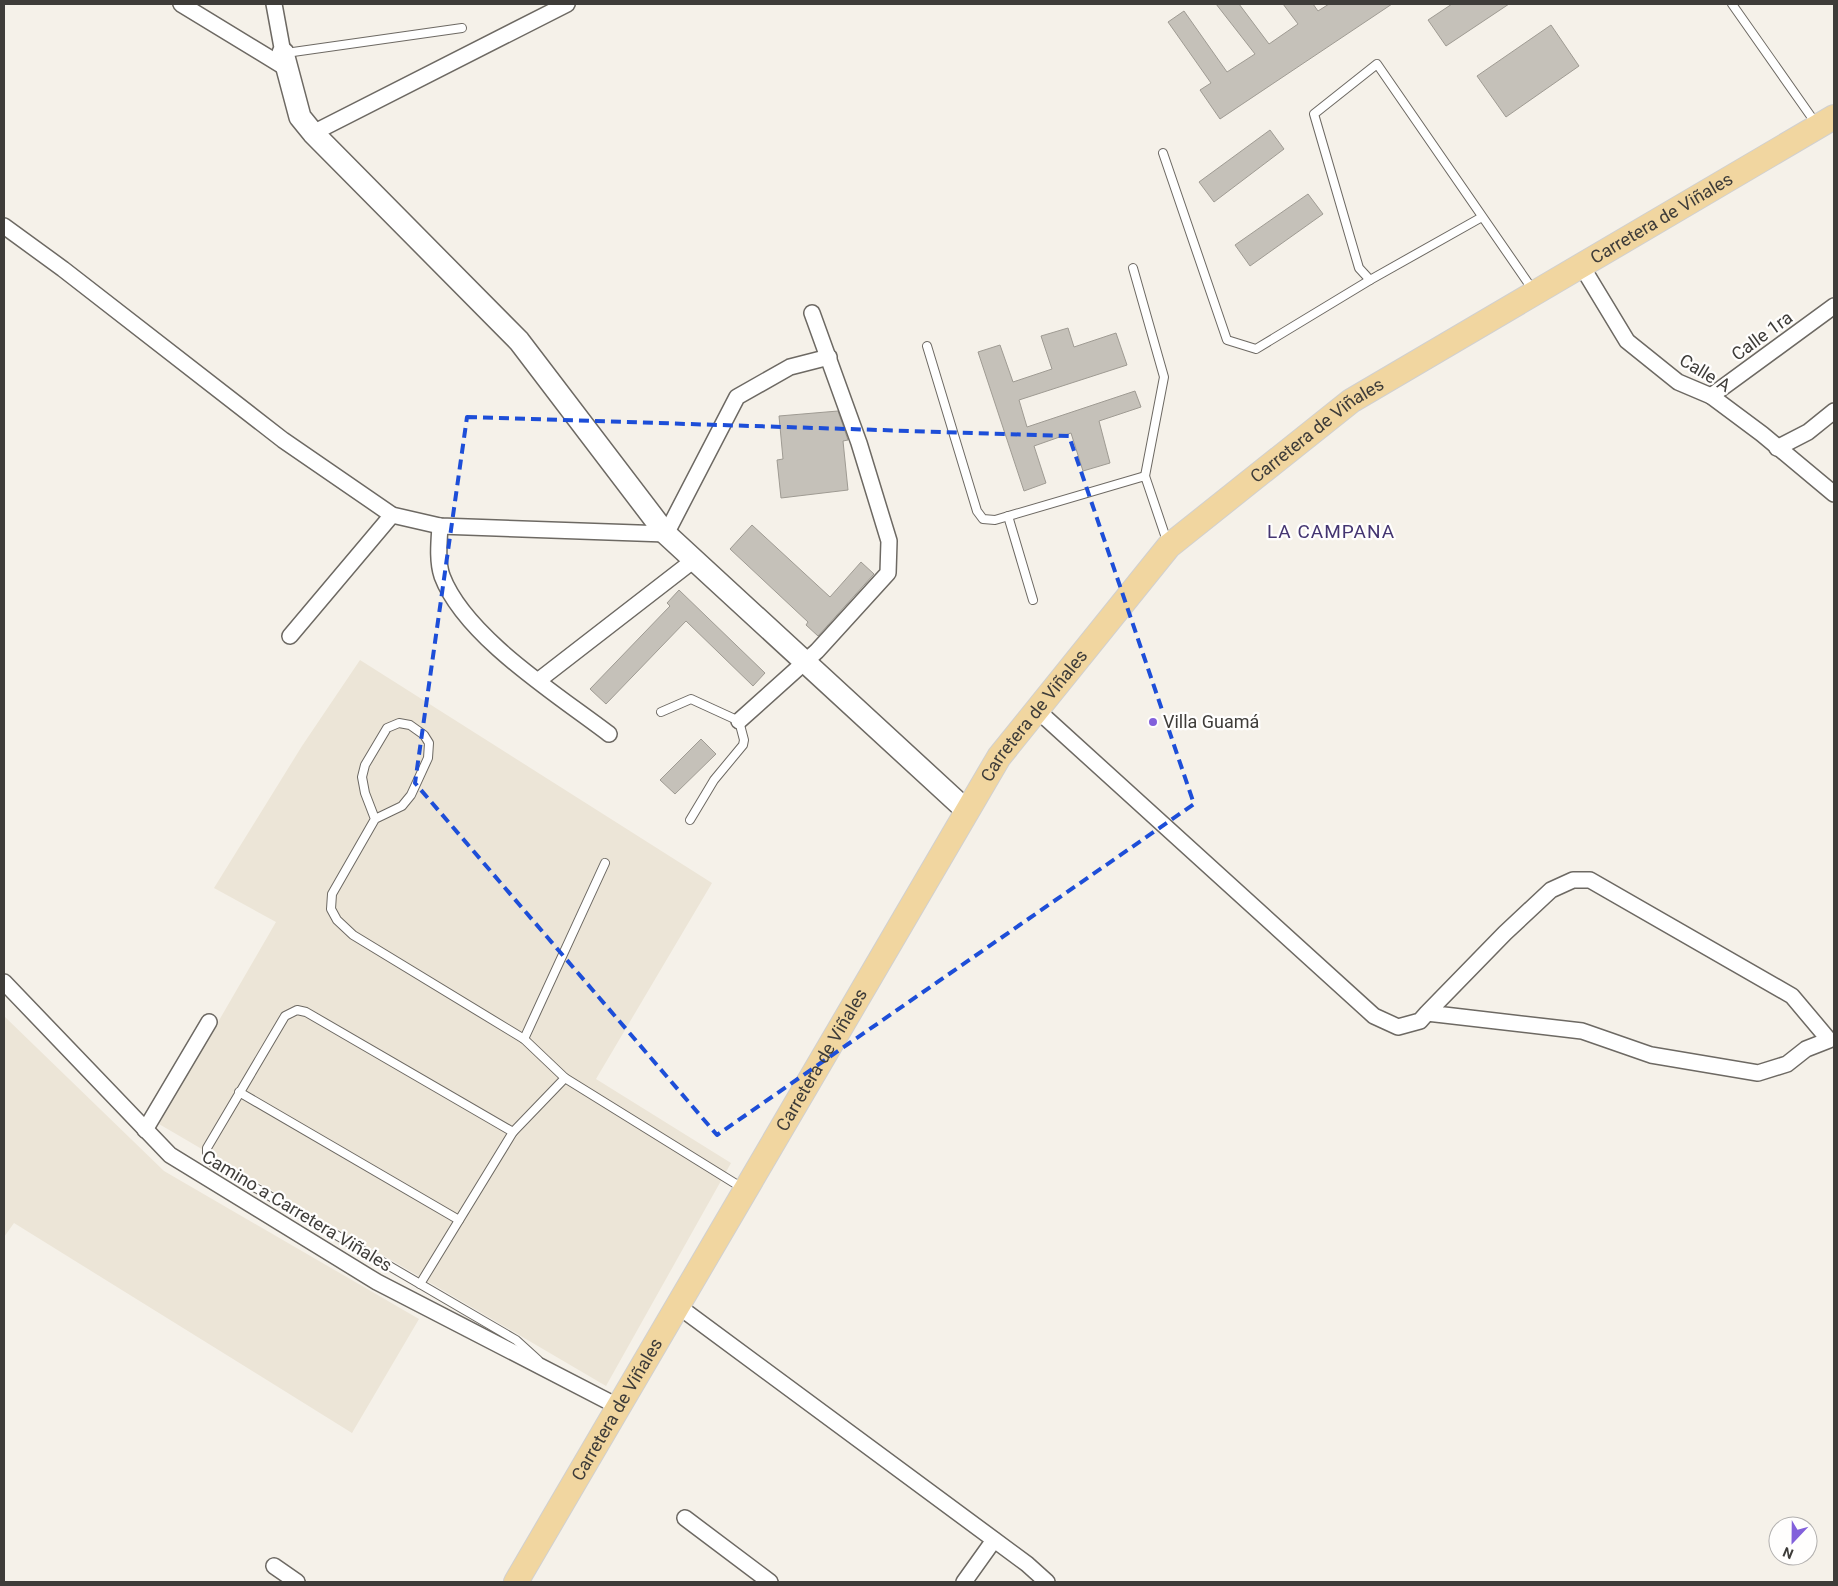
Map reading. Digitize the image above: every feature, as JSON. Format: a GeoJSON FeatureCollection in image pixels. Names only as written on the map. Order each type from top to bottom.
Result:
{"type":"FeatureCollection","features":[{"type":"Feature","properties":{"kind":"main road","name":"Carretera de Viñales"},"geometry":{"type":"LineString","coordinates":[[516,1582],[1000,757],[1168,546],[1351,401],[1826,122]]}},
{"type":"Feature","properties":{"kind":"street"},"geometry":{"type":"LineString","coordinates":[[181,4],[284,60]]}},
{"type":"Feature","properties":{"kind":"street"},"geometry":{"type":"LineString","coordinates":[[274,4],[284,60],[300,117],[312,134],[518,341],[666,534],[967,811]]}},
{"type":"Feature","properties":{"kind":"street"},"geometry":{"type":"LineString","coordinates":[[312,134],[567,4]]}},
{"type":"Feature","properties":{"kind":"street"},"geometry":{"type":"LineString","coordinates":[[4,226],[63,269],[283,440],[392,515],[440,526],[666,534]]}},
{"type":"Feature","properties":{"kind":"street","name":"Calle A"},"geometry":{"type":"LineString","coordinates":[[1581,265],[1627,341],[1678,382],[1711,396],[1834,494]]}},
{"type":"Feature","properties":{"kind":"street","name":"Calle 1ra"},"geometry":{"type":"LineString","coordinates":[[1711,396],[1834,306]]}},
{"type":"Feature","properties":{"kind":"street"},"geometry":{"type":"LineString","coordinates":[[739,721],[805,662],[888,573],[889,541],[859,443],[812,313]]}},
{"type":"Feature","properties":{"kind":"street"},"geometry":{"type":"LineString","coordinates":[[666,534],[737,397],[790,368],[829,357]]}},
{"type":"Feature","properties":{"kind":"street"},"geometry":{"type":"LineString","coordinates":[[1777,448],[1808,432],[1834,410]]}},
{"type":"Feature","properties":{"kind":"street"},"geometry":{"type":"LineString","coordinates":[[290,636],[392,515]]}},
{"type":"Feature","properties":{"kind":"street"},"geometry":{"type":"LineString","coordinates":[[440,526],[440,565],[449,591],[477,629],[504,655],[609,734]]}},
{"type":"Feature","properties":{"kind":"street"},"geometry":{"type":"LineString","coordinates":[[539,680],[694,560]]}},
{"type":"Feature","properties":{"kind":"street"},"geometry":{"type":"LineString","coordinates":[[1037,710],[1374,1016],[1398,1027],[1420,1020],[1505,933],[1551,890],[1573,880],[1590,880],[1792,996],[1829,1040],[1806,1049],[1787,1064],[1758,1073],[1650,1055],[1582,1031],[1427,1013]]}},
{"type":"Feature","properties":{"kind":"street","name":"Camino a Carretera Viñales"},"geometry":{"type":"LineString","coordinates":[[5,984],[170,1155],[368,1277],[618,1407]]}},
{"type":"Feature","properties":{"kind":"street"},"geometry":{"type":"LineString","coordinates":[[145,1130],[209,1022]]}},
{"type":"Feature","properties":{"kind":"street"},"geometry":{"type":"LineString","coordinates":[[678,1306],[994,1540],[1047,1582]]}},
{"type":"Feature","properties":{"kind":"street"},"geometry":{"type":"LineString","coordinates":[[685,1518],[770,1582]]}},
{"type":"Feature","properties":{"kind":"street"},"geometry":{"type":"LineString","coordinates":[[964,1582],[994,1540]]}},
{"type":"Feature","properties":{"kind":"street"},"geometry":{"type":"LineString","coordinates":[[274,1566],[297,1582]]}},
{"type":"Feature","properties":{"kind":"lane"},"geometry":{"type":"LineString","coordinates":[[1732,4],[1826,122]]}},
{"type":"Feature","properties":{"kind":"lane"},"geometry":{"type":"LineString","coordinates":[[284,60],[462,28]]}},
{"type":"Feature","properties":{"kind":"lane"},"geometry":{"type":"LineString","coordinates":[[1370,280],[1359,268],[1314,114],[1377,64],[1534,292]]}},
{"type":"Feature","properties":{"kind":"lane"},"geometry":{"type":"LineString","coordinates":[[1163,153],[1227,340],[1256,349],[1370,280],[1482,216]]}},
{"type":"Feature","properties":{"kind":"lane"},"geometry":{"type":"LineString","coordinates":[[1133,268],[1164,377],[1145,476],[1168,546]]}},
{"type":"Feature","properties":{"kind":"lane"},"geometry":{"type":"LineString","coordinates":[[927,346],[979,515],[988,520],[1008,516],[1145,476]]}},
{"type":"Feature","properties":{"kind":"lane"},"geometry":{"type":"LineString","coordinates":[[1008,516],[1033,600]]}},
{"type":"Feature","properties":{"kind":"lane"},"geometry":{"type":"LineString","coordinates":[[661,712],[690,699],[739,721],[744,740],[743,745],[714,780],[690,820]]}},
{"type":"Feature","properties":{"kind":"lane"},"geometry":{"type":"LineString","coordinates":[[375,819],[365,793],[362,777],[365,765],[386,728],[399,723],[410,726],[424,735],[429,743],[428,758],[411,795],[402,806],[375,819],[332,894],[331,909],[337,920],[353,935],[524,1040],[565,1078],[745,1190]]}},
{"type":"Feature","properties":{"kind":"lane"},"geometry":{"type":"LineString","coordinates":[[524,1040],[605,863]]}},
{"type":"Feature","properties":{"kind":"lane"},"geometry":{"type":"LineString","coordinates":[[512,1132],[306,1012],[297,1010],[285,1016],[210,1141],[207,1156],[213,1163],[516,1340],[532,1353],[546,1370]]}},
{"type":"Feature","properties":{"kind":"lane"},"geometry":{"type":"LineString","coordinates":[[420,1284],[512,1132],[565,1078]]}},
{"type":"Feature","properties":{"kind":"lane"},"geometry":{"type":"LineString","coordinates":[[239,1092],[458,1220]]}},
{"type":"Feature","properties":{"kind":"highlighted area"},"geometry":{"type":"Polygon","coordinates":[[[467,417],[1069,436],[1194,804],[717,1135],[415,783],[467,417]]]}},
{"type":"Feature","properties":{"kind":"shaded area"},"geometry":{"type":"Polygon","coordinates":[[[360,660],[712,883],[596,1079],[731,1163],[606,1386],[159,1124],[276,922],[214,888],[302,746],[360,660]]]}},
{"type":"Feature","properties":{"kind":"shaded area"},"geometry":{"type":"Polygon","coordinates":[[[4,1016],[164,1171],[419,1319],[352,1433],[14,1223],[4,1237],[4,1016]]]}},
{"type":"Feature","properties":{"kind":"building"},"geometry":{"type":"Polygon","coordinates":[[[1216,4],[1239,4],[1269,44],[1298,24],[1283,4],[1313,4],[1318,11],[1329,4],[1392,4],[1220,119],[1200,90],[1211,83],[1168,22],[1184,11],[1227,72],[1255,54],[1216,4]]]}},
{"type":"Feature","properties":{"kind":"building"},"geometry":{"type":"Polygon","coordinates":[[[1452,4],[1509,4],[1446,46],[1428,20],[1452,4]]]}},
{"type":"Feature","properties":{"kind":"building"},"geometry":{"type":"Polygon","coordinates":[[[1551,25],[1579,66],[1506,117],[1477,76],[1551,25]]]}},
{"type":"Feature","properties":{"kind":"building"},"geometry":{"type":"Polygon","coordinates":[[[1270,130],[1284,149],[1214,202],[1199,182],[1270,130]]]}},
{"type":"Feature","properties":{"kind":"building"},"geometry":{"type":"Polygon","coordinates":[[[1308,194],[1323,214],[1250,266],[1235,245],[1308,194]]]}},
{"type":"Feature","properties":{"kind":"building"},"geometry":{"type":"Polygon","coordinates":[[[1068,328],[1074,347],[1116,333],[1127,365],[1019,400],[1027,427],[1135,391],[1141,407],[1099,421],[1110,463],[1083,471],[1071,433],[1034,446],[1046,483],[1024,491],[978,352],[1000,345],[1013,382],[1052,369],[1041,336],[1068,328]]]}},
{"type":"Feature","properties":{"kind":"building"},"geometry":{"type":"Polygon","coordinates":[[[838,411],[848,440],[843,441],[848,490],[781,498],[777,460],[783,459],[779,416],[838,411]]]}},
{"type":"Feature","properties":{"kind":"building"},"geometry":{"type":"Polygon","coordinates":[[[752,525],[830,597],[861,562],[874,574],[818,636],[806,625],[808,622],[730,549],[752,525]]]}},
{"type":"Feature","properties":{"kind":"building"},"geometry":{"type":"Polygon","coordinates":[[[679,590],[765,673],[753,686],[686,621],[606,704],[590,689],[670,606],[667,603],[679,590]]]}},
{"type":"Feature","properties":{"kind":"building"},"geometry":{"type":"Polygon","coordinates":[[[701,739],[716,754],[675,794],[660,780],[701,739]]]}},
{"type":"Feature","properties":{"kind":"place","name":"Villa Guamá"},"geometry":{"type":"Point","coordinates":[1153,722]}},
{"type":"Feature","properties":{"kind":"district","name":"LA CAMPANA"},"geometry":{"type":"Point","coordinates":[1331,531]}}]}
